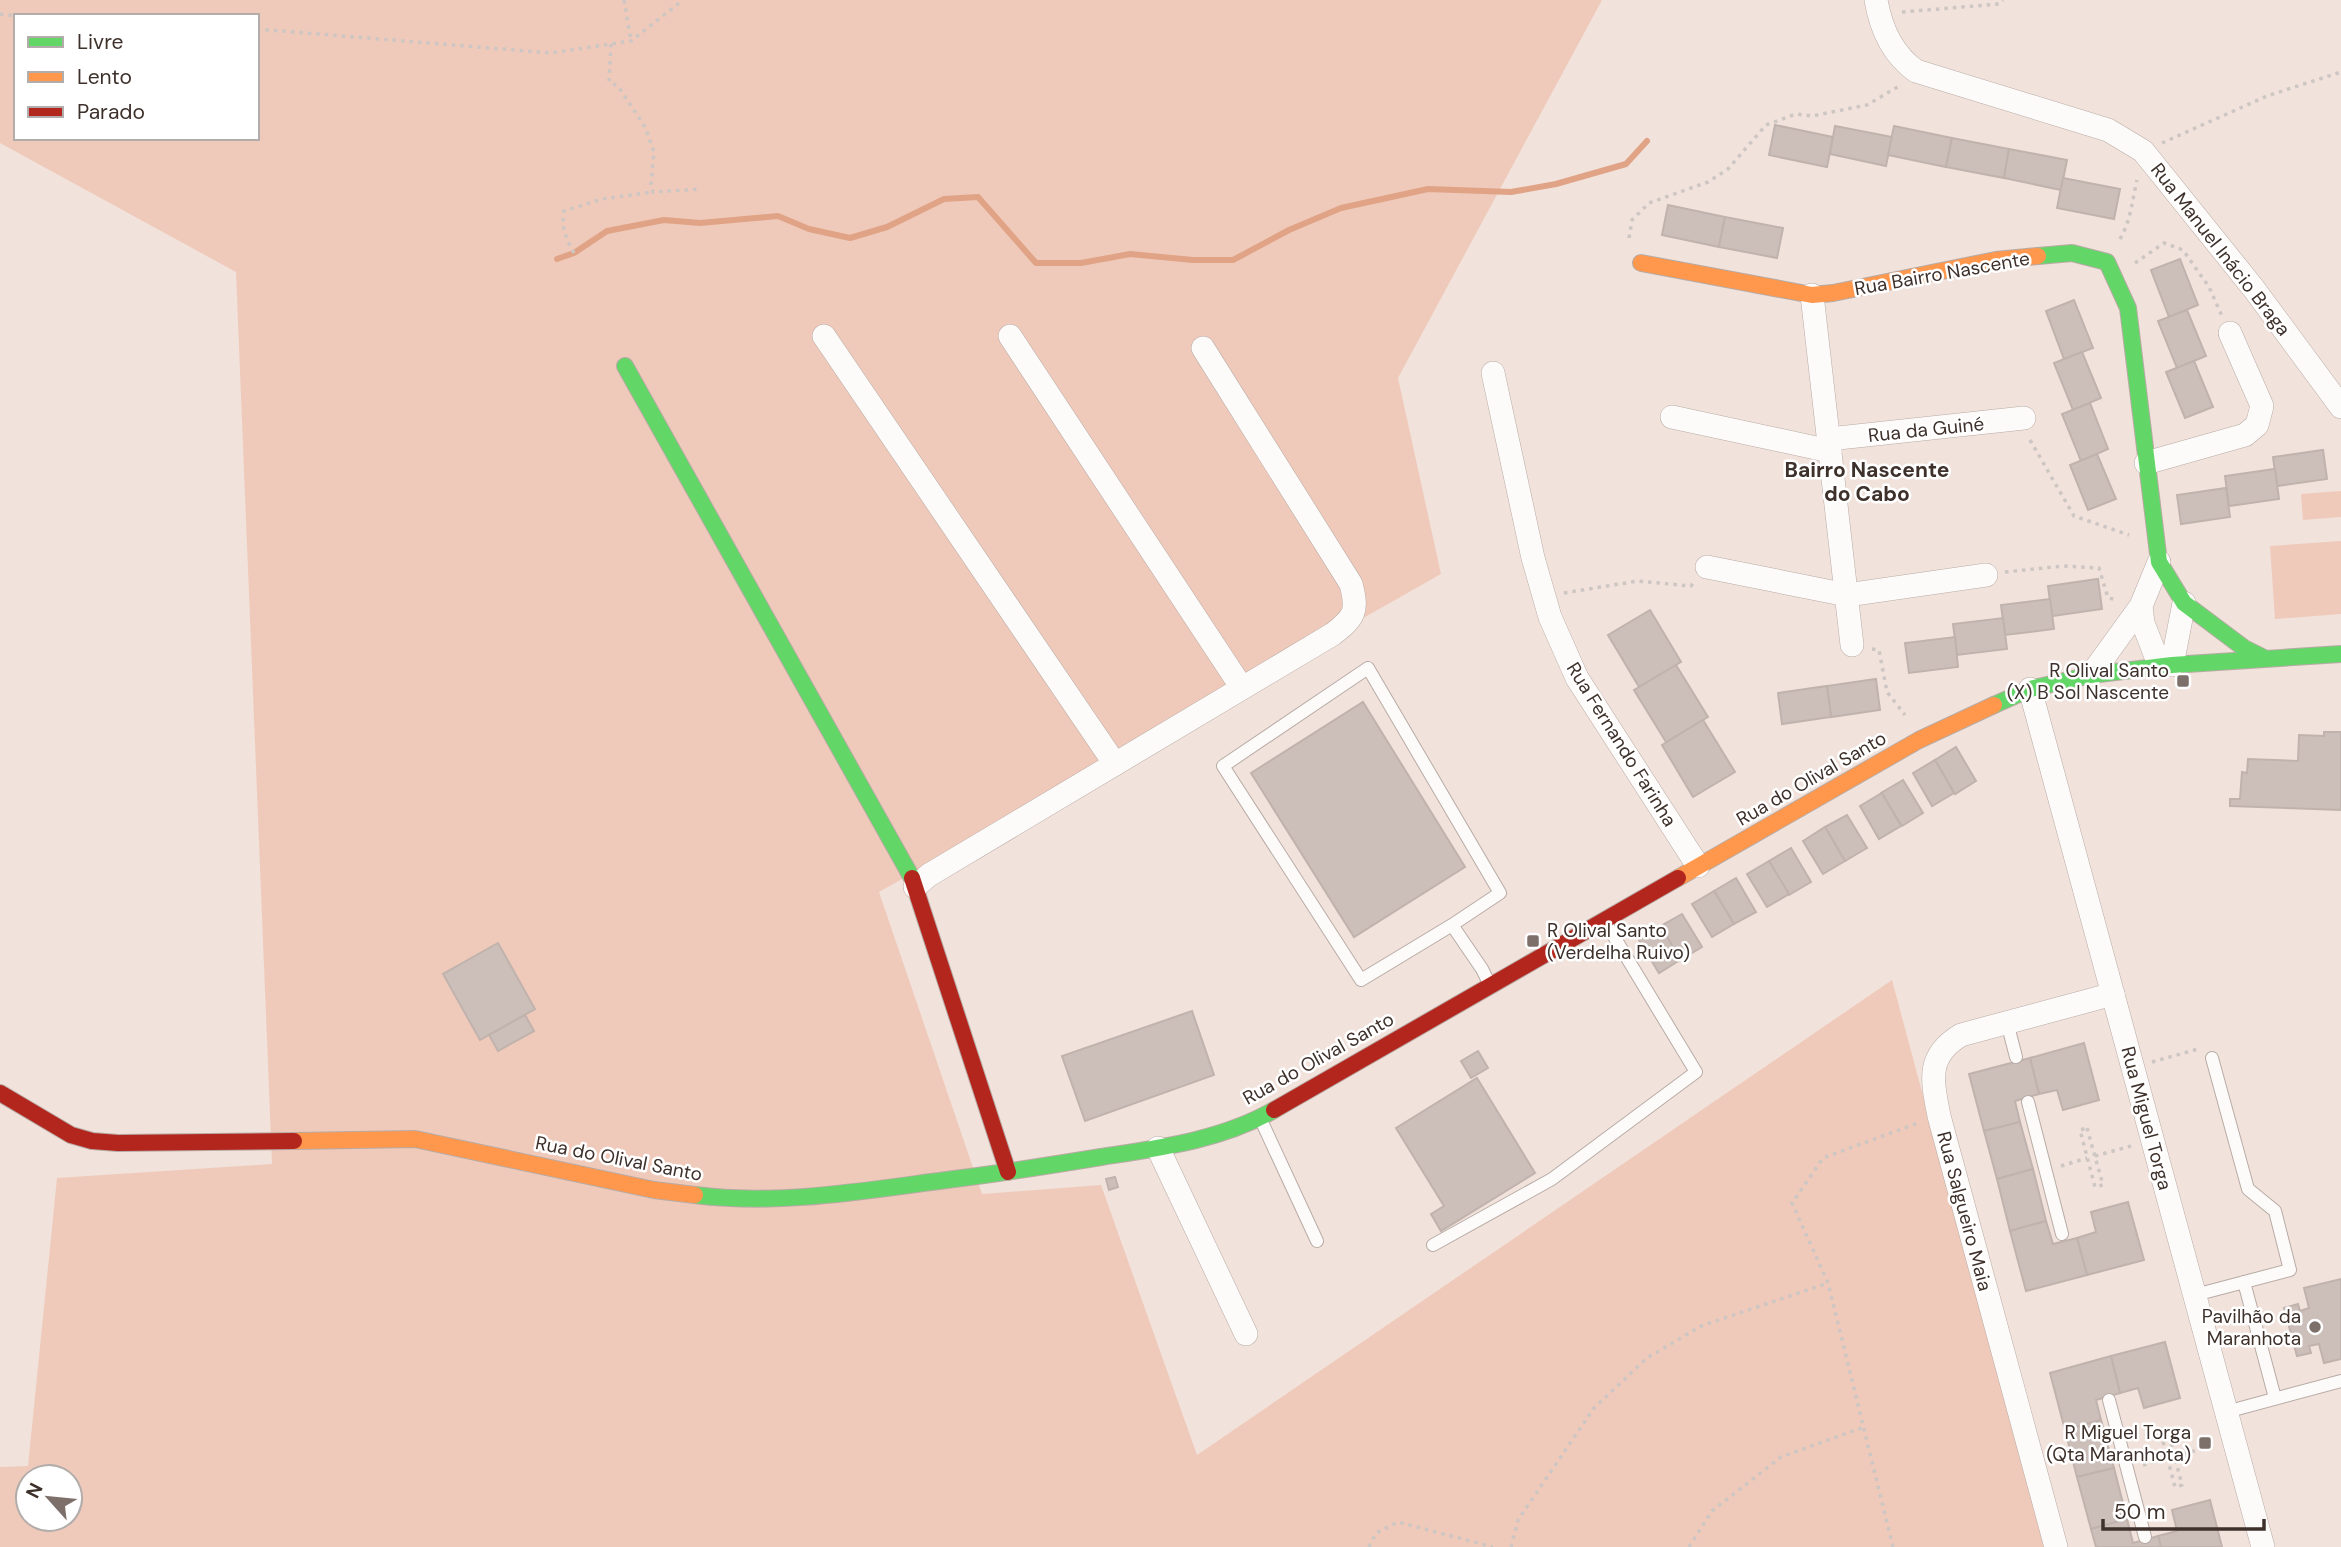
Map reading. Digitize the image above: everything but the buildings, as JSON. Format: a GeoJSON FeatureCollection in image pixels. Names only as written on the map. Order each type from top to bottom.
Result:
{"type":"FeatureCollection","features":[{"type":"Feature","properties":{"kind":"street"},"geometry":{"type":"LineString","coordinates":[[1877,7],[1894,48],[1916,71]]}},
{"type":"Feature","properties":{"kind":"street","name":"Rua Manuel Inácio Braga"},"geometry":{"type":"LineString","coordinates":[[1916,71],[2108,130],[2143,151],[2254,289],[2339,401]]}},
{"type":"Feature","properties":{"kind":"street","name":"Rua Bairro Nascente"},"geometry":{"type":"LineString","coordinates":[[1641,263],[1812,295],[1996,260],[2072,253],[2107,262]]}},
{"type":"Feature","properties":{"kind":"street"},"geometry":{"type":"LineString","coordinates":[[2107,262],[2128,308],[2159,562],[2185,603],[2244,648],[2264,658]]}},
{"type":"Feature","properties":{"kind":"street"},"geometry":{"type":"LineString","coordinates":[[1812,295],[1852,645]]}},
{"type":"Feature","properties":{"kind":"street"},"geometry":{"type":"LineString","coordinates":[[2146,463],[2245,435],[2257,425],[2262,406],[2230,333]]}},
{"type":"Feature","properties":{"kind":"street"},"geometry":{"type":"LineString","coordinates":[[824,336],[1115,764]]}},
{"type":"Feature","properties":{"kind":"street"},"geometry":{"type":"LineString","coordinates":[[1010,336],[1242,688]]}},
{"type":"Feature","properties":{"kind":"street"},"geometry":{"type":"LineString","coordinates":[[915,887],[929,875],[1334,634],[1350,620],[1356,604],[1351,584],[1203,348]]}},
{"type":"Feature","properties":{"kind":"street"},"geometry":{"type":"LineString","coordinates":[[625,366],[909,870],[1008,1172]]}},
{"type":"Feature","properties":{"kind":"street","name":"Rua Fernando Farinha"},"geometry":{"type":"LineString","coordinates":[[1493,373],[1550,617],[1577,678],[1698,866]]}},
{"type":"Feature","properties":{"kind":"street","name":"Rua da Guiné"},"geometry":{"type":"LineString","coordinates":[[1672,417],[1829,445],[2024,418]]}},
{"type":"Feature","properties":{"kind":"street"},"geometry":{"type":"LineString","coordinates":[[2091,675],[2141,606],[2159,562]]}},
{"type":"Feature","properties":{"kind":"street"},"geometry":{"type":"LineString","coordinates":[[1707,567],[1847,595],[1986,575]]}},
{"type":"Feature","properties":{"kind":"street"},"geometry":{"type":"LineString","coordinates":[[2166,666],[2185,603]]}},
{"type":"Feature","properties":{"kind":"street"},"geometry":{"type":"LineString","coordinates":[[2141,606],[2143,623],[2166,666]]}},
{"type":"Feature","properties":{"kind":"street","name":"Rua do Olival Santo"},"geometry":{"type":"LineString","coordinates":[[0,1093],[71,1135],[92,1141],[118,1143],[415,1139],[654,1190],[716,1198],[802,1198],[1008,1172],[1158,1148],[1200,1139],[1260,1118],[1926,737],[2030,689],[2091,675],[2166,666],[2341,654]]}},
{"type":"Feature","properties":{"kind":"street","name":"Rua Miguel Torga"},"geometry":{"type":"LineString","coordinates":[[2030,689],[2263,1547]]}},
{"type":"Feature","properties":{"kind":"street","name":"Rua Salgueiro Maia"},"geometry":{"type":"LineString","coordinates":[[2056,1547],[1939,1116],[1933,1087],[1934,1069],[1938,1055],[1948,1043],[1961,1035],[2113,994]]}},
{"type":"Feature","properties":{"kind":"street"},"geometry":{"type":"LineString","coordinates":[[1158,1148],[1246,1334]]}},
{"type":"Feature","properties":{"kind":"lane"},"geometry":{"type":"LineString","coordinates":[[1368,668],[1500,893],[1452,926],[1362,981],[1223,766],[1368,668]]}},
{"type":"Feature","properties":{"kind":"lane"},"geometry":{"type":"LineString","coordinates":[[1433,1245],[1552,1179],[1696,1072],[1604,920]]}},
{"type":"Feature","properties":{"kind":"lane"},"geometry":{"type":"LineString","coordinates":[[1452,926],[1490,985]]}},
{"type":"Feature","properties":{"kind":"lane"},"geometry":{"type":"LineString","coordinates":[[2007,1022],[2016,1057]]}},
{"type":"Feature","properties":{"kind":"lane"},"geometry":{"type":"LineString","coordinates":[[2195,1295],[2290,1270],[2275,1211],[2248,1189],[2212,1058]]}},
{"type":"Feature","properties":{"kind":"lane"},"geometry":{"type":"LineString","coordinates":[[2028,1102],[2062,1234]]}},
{"type":"Feature","properties":{"kind":"lane"},"geometry":{"type":"LineString","coordinates":[[1260,1118],[1317,1241]]}},
{"type":"Feature","properties":{"kind":"lane"},"geometry":{"type":"LineString","coordinates":[[2244,1282],[2275,1398]]}},
{"type":"Feature","properties":{"kind":"lane"},"geometry":{"type":"LineString","coordinates":[[2226,1412],[2341,1381]]}},
{"type":"Feature","properties":{"kind":"lane"},"geometry":{"type":"LineString","coordinates":[[2109,1400],[2145,1537]]}},
{"type":"Feature","properties":{"kind":"path"},"geometry":{"type":"LineString","coordinates":[[624,0],[631,41]]}},
{"type":"Feature","properties":{"kind":"path"},"geometry":{"type":"LineString","coordinates":[[259,29],[551,52],[631,41],[683,0]]}},
{"type":"Feature","properties":{"kind":"path"},"geometry":{"type":"LineString","coordinates":[[1877,7],[1999,4],[2003,0]]}},
{"type":"Feature","properties":{"kind":"path"},"geometry":{"type":"LineString","coordinates":[[611,44],[609,82],[618,86],[645,127],[654,152],[651,184],[653,192]]}},
{"type":"Feature","properties":{"kind":"path"},"geometry":{"type":"LineString","coordinates":[[1641,263],[1628,246],[1632,220],[1649,203],[1708,182],[1728,169],[1766,125],[1796,114],[1812,116],[1867,105],[1897,88],[1916,71]]}},
{"type":"Feature","properties":{"kind":"path"},"geometry":{"type":"LineString","coordinates":[[2107,262],[2127,226],[2143,151],[2267,96],[2341,72]]}},
{"type":"Feature","properties":{"kind":"path"},"geometry":{"type":"LineString","coordinates":[[574,253],[565,236],[562,223],[564,211],[602,199],[701,189]]}},
{"type":"Feature","properties":{"kind":"path"},"geometry":{"type":"LineString","coordinates":[[2134,263],[2164,243],[2183,250],[2209,287],[2230,333]]}},
{"type":"Feature","properties":{"kind":"path"},"geometry":{"type":"LineString","coordinates":[[2024,418],[2025,432],[2074,516],[2129,535],[2156,536]]}},
{"type":"Feature","properties":{"kind":"path"},"geometry":{"type":"LineString","coordinates":[[1986,575],[2063,566],[2099,568],[2108,598],[2141,606]]}},
{"type":"Feature","properties":{"kind":"path"},"geometry":{"type":"LineString","coordinates":[[1544,597],[1638,581],[1691,586],[1707,567]]}},
{"type":"Feature","properties":{"kind":"path"},"geometry":{"type":"LineString","coordinates":[[1852,645],[1880,650],[1887,692],[1926,737]]}},
{"type":"Feature","properties":{"kind":"path"},"geometry":{"type":"LineString","coordinates":[[2133,1067],[2200,1049],[2212,1058]]}},
{"type":"Feature","properties":{"kind":"path"},"geometry":{"type":"LineString","coordinates":[[1893,1547],[1828,1283],[1792,1203],[1824,1158],[1939,1116]]}},
{"type":"Feature","properties":{"kind":"path"},"geometry":{"type":"LineString","coordinates":[[2087,1128],[2095,1156],[2103,1185],[2095,1187],[2080,1130],[2087,1128]]}},
{"type":"Feature","properties":{"kind":"path"},"geometry":{"type":"LineString","coordinates":[[2095,1156],[2116,1150]]}},
{"type":"Feature","properties":{"kind":"path"},"geometry":{"type":"LineString","coordinates":[[2073,1162],[2087,1158]]}},
{"type":"Feature","properties":{"kind":"path"},"geometry":{"type":"LineString","coordinates":[[1511,1547],[1518,1520],[1594,1408],[1647,1358],[1701,1326],[1828,1283]]}},
{"type":"Feature","properties":{"kind":"path"},"geometry":{"type":"LineString","coordinates":[[1689,1547],[1712,1511],[1781,1457],[1864,1427]]}},
{"type":"Feature","properties":{"kind":"path"},"geometry":{"type":"LineString","coordinates":[[2167,1427],[2175,1456],[2182,1485],[2175,1487],[2160,1430],[2167,1427]]}},
{"type":"Feature","properties":{"kind":"path"},"geometry":{"type":"LineString","coordinates":[[2175,1456],[2196,1450]]}},
{"type":"Feature","properties":{"kind":"path"},"geometry":{"type":"LineString","coordinates":[[2127,1469],[2167,1458]]}},
{"type":"Feature","properties":{"kind":"path"},"geometry":{"type":"LineString","coordinates":[[1369,1547],[1376,1533],[1398,1522],[1493,1547]]}},
{"type":"Feature","properties":{"kind":"shaded area"},"geometry":{"type":"Polygon","coordinates":[[[0,0],[1602,0],[1398,378],[1441,574],[879,892],[982,1194],[1101,1185],[1197,1455],[1892,980],[2044,1547],[0,1547],[0,1467],[14,1466],[14,1533],[84,1533],[84,1463],[28,1463],[57,1178],[272,1164],[236,272],[0,143],[0,0]]]}},
{"type":"Feature","properties":{"kind":"shaded area"},"geometry":{"type":"Polygon","coordinates":[[[2341,491],[2341,517],[2303,520],[2301,494],[2341,491]]]}},
{"type":"Feature","properties":{"kind":"shaded area"},"geometry":{"type":"Polygon","coordinates":[[[2341,541],[2341,614],[2275,619],[2270,546],[2341,541]]]}},
{"type":"Feature","properties":{"kind":"waterway"},"geometry":{"type":"LineString","coordinates":[[557,259],[574,253],[607,231],[664,220],[700,223],[778,216],[809,229],[850,238],[887,227],[944,199],[978,197],[1036,263],[1081,263],[1130,254],[1193,260],[1233,260],[1289,230],[1341,208],[1428,189],[1511,192],[1556,184],[1626,164],[1647,141]]}},
{"type":"Feature","properties":{"kind":"traffic: fast"},"geometry":{"type":"LineString","coordinates":[[2038,256],[2072,253],[2107,262],[2128,308],[2159,562],[2184,603],[2244,648],[2264,658]]}},
{"type":"Feature","properties":{"kind":"traffic: fast"},"geometry":{"type":"LineString","coordinates":[[625,366],[912,878]]}},
{"type":"Feature","properties":{"kind":"traffic: fast"},"geometry":{"type":"LineString","coordinates":[[1994,705],[2030,689],[2091,675],[2172,665],[2341,654]]}},
{"type":"Feature","properties":{"kind":"traffic: fast"},"geometry":{"type":"LineString","coordinates":[[695,1195],[792,1198],[1009,1172],[1212,1136],[1274,1110]]}},
{"type":"Feature","properties":{"kind":"traffic: slow"},"geometry":{"type":"LineString","coordinates":[[1641,263],[1812,295],[1996,260],[2038,256]]}},
{"type":"Feature","properties":{"kind":"traffic: slow"},"geometry":{"type":"LineString","coordinates":[[1678,878],[1919,740],[1994,705]]}},
{"type":"Feature","properties":{"kind":"traffic: slow"},"geometry":{"type":"LineString","coordinates":[[294,1141],[415,1139],[654,1190],[695,1195]]}},
{"type":"Feature","properties":{"kind":"traffic: jam"},"geometry":{"type":"LineString","coordinates":[[912,878],[1008,1172]]}},
{"type":"Feature","properties":{"kind":"traffic: jam"},"geometry":{"type":"LineString","coordinates":[[1274,1110],[1678,878]]}},
{"type":"Feature","properties":{"kind":"traffic: jam"},"geometry":{"type":"LineString","coordinates":[[0,1093],[71,1135],[92,1141],[294,1141]]}},
{"type":"Feature","properties":{"kind":"place","name":"R Olival Santo (X) B Sol Nascente"},"geometry":{"type":"Point","coordinates":[2183,681]}},
{"type":"Feature","properties":{"kind":"place","name":"R Olival Santo (Verdelha Ruivo)"},"geometry":{"type":"Point","coordinates":[1533,941]}},
{"type":"Feature","properties":{"kind":"place","name":"Pavilhão da Maranhota"},"geometry":{"type":"Point","coordinates":[2315,1327]}},
{"type":"Feature","properties":{"kind":"place","name":"R Miguel Torga (Qta Maranhota)"},"geometry":{"type":"Point","coordinates":[2205,1443]}},
{"type":"Feature","properties":{"kind":"district","name":"Bairro Nascente do Cabo"},"geometry":{"type":"Point","coordinates":[1867,482]}}]}
